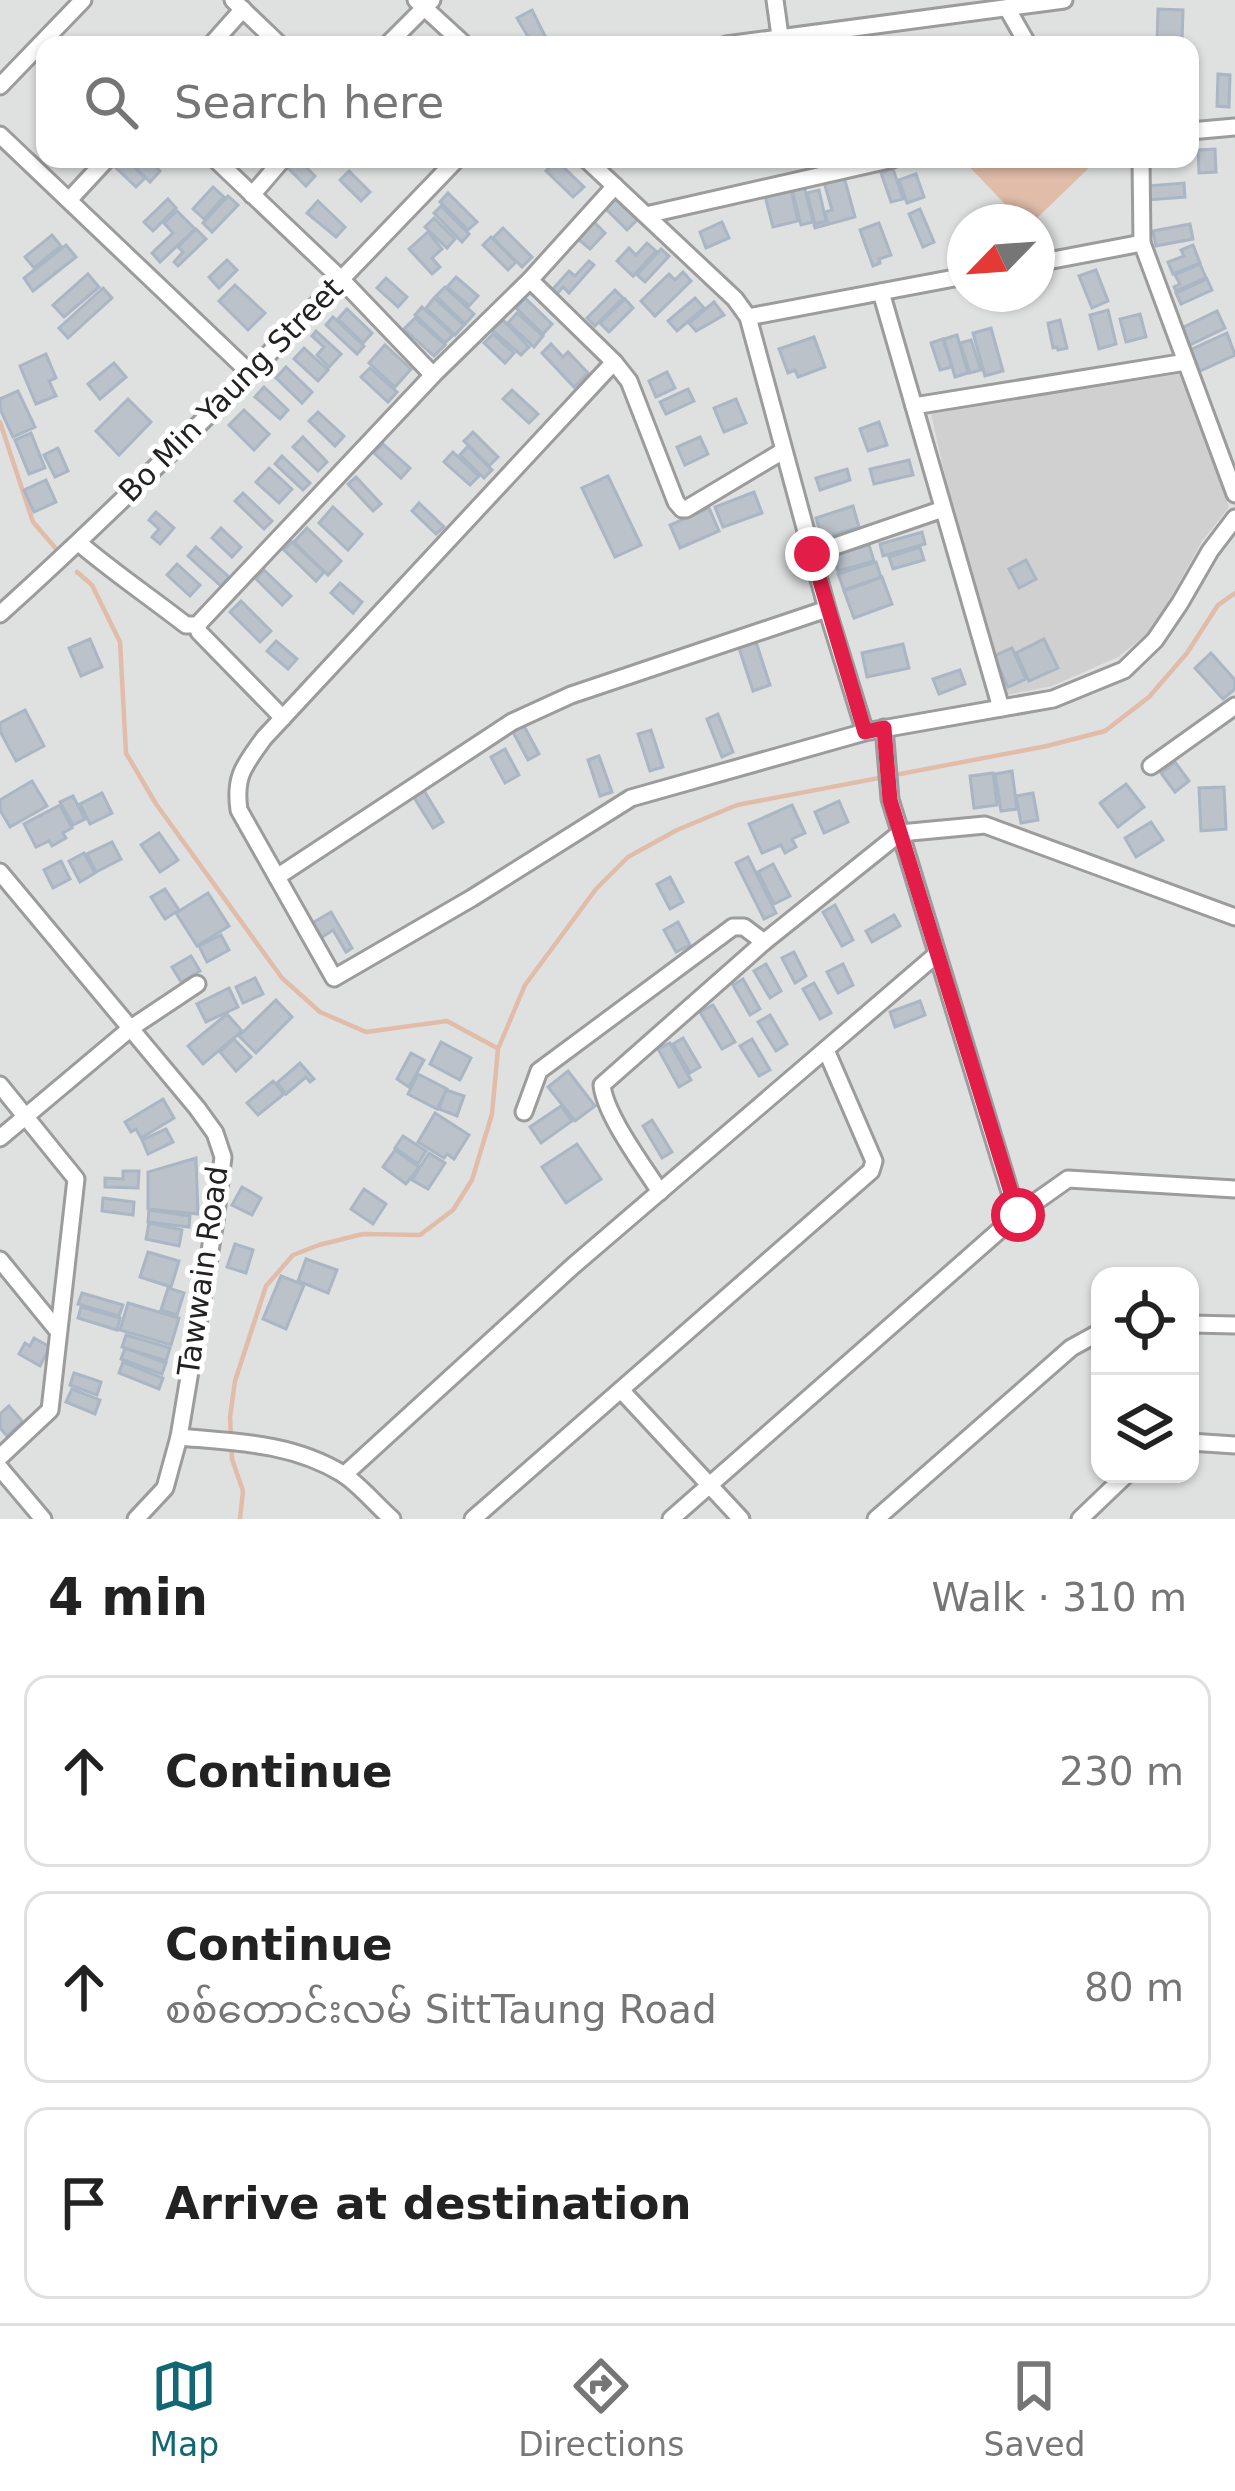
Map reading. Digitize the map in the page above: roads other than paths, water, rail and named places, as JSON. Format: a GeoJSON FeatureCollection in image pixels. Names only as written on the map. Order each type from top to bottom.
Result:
{"type":"FeatureCollection","features":[{"type":"Feature","properties":{"kind":"street"},"geometry":{"type":"LineString","coordinates":[[48,36],[83,0]]}},
{"type":"Feature","properties":{"kind":"street"},"geometry":{"type":"LineString","coordinates":[[775,0],[780,36],[1059,0]]}},
{"type":"Feature","properties":{"kind":"street"},"geometry":{"type":"LineString","coordinates":[[395,36],[424,2],[456,36]]}},
{"type":"Feature","properties":{"kind":"street"},"geometry":{"type":"LineString","coordinates":[[217,36],[238,5],[271,36]]}},
{"type":"Feature","properties":{"kind":"street"},"geometry":{"type":"LineString","coordinates":[[1006,8],[1023,36]]}},
{"type":"Feature","properties":{"kind":"street"},"geometry":{"type":"LineString","coordinates":[[0,86],[36,49]]}},
{"type":"Feature","properties":{"kind":"street"},"geometry":{"type":"LineString","coordinates":[[1199,130],[1235,128]]}},
{"type":"Feature","properties":{"kind":"street"},"geometry":{"type":"LineString","coordinates":[[0,135],[250,373]]}},
{"type":"Feature","properties":{"kind":"street"},"geometry":{"type":"LineString","coordinates":[[69,200],[99,168]]}},
{"type":"Feature","properties":{"kind":"street"},"geometry":{"type":"LineString","coordinates":[[224,168],[433,375]]}},
{"type":"Feature","properties":{"kind":"street"},"geometry":{"type":"LineString","coordinates":[[252,195],[275,168]]}},
{"type":"Feature","properties":{"kind":"street","name":"Bo Min Yaung Street"},"geometry":{"type":"LineString","coordinates":[[0,614],[80,543],[448,168]]}},
{"type":"Feature","properties":{"kind":"street"},"geometry":{"type":"LineString","coordinates":[[596,168],[735,299],[748,317],[826,609],[865,732]]}},
{"type":"Feature","properties":{"kind":"street"},"geometry":{"type":"LineString","coordinates":[[646,215],[853,168]]}},
{"type":"Feature","properties":{"kind":"street"},"geometry":{"type":"LineString","coordinates":[[1141,168],[1142,243],[1235,494]]}},
{"type":"Feature","properties":{"kind":"street"},"geometry":{"type":"LineString","coordinates":[[198,626],[615,186]]}},
{"type":"Feature","properties":{"kind":"street"},"geometry":{"type":"LineString","coordinates":[[1055,259],[1142,243]]}},
{"type":"Feature","properties":{"kind":"street"},"geometry":{"type":"LineString","coordinates":[[748,317],[947,279]]}},
{"type":"Feature","properties":{"kind":"street"},"geometry":{"type":"LineString","coordinates":[[530,280],[628,381],[682,509],[783,451]]}},
{"type":"Feature","properties":{"kind":"street"},"geometry":{"type":"LineString","coordinates":[[880,292],[1001,708]]}},
{"type":"Feature","properties":{"kind":"street"},"geometry":{"type":"LineString","coordinates":[[614,362],[264,738],[239,773],[239,810],[334,979],[631,799],[865,732],[1053,699],[1124,670],[1154,640],[1235,518]]}},
{"type":"Feature","properties":{"kind":"street"},"geometry":{"type":"LineString","coordinates":[[914,406],[1186,362]]}},
{"type":"Feature","properties":{"kind":"street"},"geometry":{"type":"LineString","coordinates":[[812,554],[944,509]]}},
{"type":"Feature","properties":{"kind":"street"},"geometry":{"type":"LineString","coordinates":[[80,543],[186,625],[198,626]]}},
{"type":"Feature","properties":{"kind":"street"},"geometry":{"type":"LineString","coordinates":[[277,877],[512,722],[571,695],[826,609]]}},
{"type":"Feature","properties":{"kind":"street"},"geometry":{"type":"LineString","coordinates":[[198,626],[283,718]]}},
{"type":"Feature","properties":{"kind":"street"},"geometry":{"type":"LineString","coordinates":[[1151,766],[1235,706]]}},
{"type":"Feature","properties":{"kind":"street"},"geometry":{"type":"LineString","coordinates":[[884,728],[890,800],[1018,1215]]}},
{"type":"Feature","properties":{"kind":"street"},"geometry":{"type":"LineString","coordinates":[[660,1192],[609,1108],[602,1085],[764,942],[900,833],[985,825],[1235,916]]}},
{"type":"Feature","properties":{"kind":"street","name":"Tawwain Road"},"geometry":{"type":"LineString","coordinates":[[0,872],[215,1133],[223,1157],[179,1437],[165,1488],[136,1519]]}},
{"type":"Feature","properties":{"kind":"street"},"geometry":{"type":"LineString","coordinates":[[524,1112],[539,1071],[733,927],[744,928],[764,942]]}},
{"type":"Feature","properties":{"kind":"street"},"geometry":{"type":"LineString","coordinates":[[344,1475],[573,1266],[937,954]]}},
{"type":"Feature","properties":{"kind":"street"},"geometry":{"type":"LineString","coordinates":[[0,1138],[131,1028],[196,984]]}},
{"type":"Feature","properties":{"kind":"street"},"geometry":{"type":"LineString","coordinates":[[473,1519],[875,1166],[826,1050]]}},
{"type":"Feature","properties":{"kind":"street"},"geometry":{"type":"LineString","coordinates":[[0,1085],[76,1178],[50,1410],[0,1457]]}},
{"type":"Feature","properties":{"kind":"street"},"geometry":{"type":"LineString","coordinates":[[671,1519],[1018,1215],[1068,1179],[1235,1189]]}},
{"type":"Feature","properties":{"kind":"street"},"geometry":{"type":"LineString","coordinates":[[0,1261],[58,1331]]}},
{"type":"Feature","properties":{"kind":"street"},"geometry":{"type":"LineString","coordinates":[[1199,1324],[1235,1325]]}},
{"type":"Feature","properties":{"kind":"street"},"geometry":{"type":"LineString","coordinates":[[876,1519],[1071,1348],[1091,1336]]}},
{"type":"Feature","properties":{"kind":"street"},"geometry":{"type":"LineString","coordinates":[[621,1390],[741,1519]]}},
{"type":"Feature","properties":{"kind":"street"},"geometry":{"type":"LineString","coordinates":[[179,1437],[250,1442],[290,1451],[344,1475],[392,1519]]}},
{"type":"Feature","properties":{"kind":"street"},"geometry":{"type":"LineString","coordinates":[[1199,1443],[1235,1445]]}},
{"type":"Feature","properties":{"kind":"street"},"geometry":{"type":"LineString","coordinates":[[0,1468],[43,1519]]}},
{"type":"Feature","properties":{"kind":"street"},"geometry":{"type":"LineString","coordinates":[[1080,1519],[1118,1483]]}},
{"type":"Feature","properties":{"kind":"waterway"},"geometry":{"type":"LineString","coordinates":[[0,422],[33,522],[58,551]]}},
{"type":"Feature","properties":{"kind":"waterway"},"geometry":{"type":"LineString","coordinates":[[77,572],[92,585],[120,642],[126,753],[156,804],[282,978],[320,1012],[366,1032],[447,1021],[497,1048]]}},
{"type":"Feature","properties":{"kind":"waterway"},"geometry":{"type":"LineString","coordinates":[[240,1519],[243,1491],[232,1459],[230,1417],[235,1381],[266,1286],[293,1255],[363,1234],[420,1235],[453,1210],[472,1180],[492,1114],[498,1049],[525,985],[596,889],[628,857],[737,805],[1105,731],[1149,697],[1187,653],[1218,605],[1235,593]]}}]}
